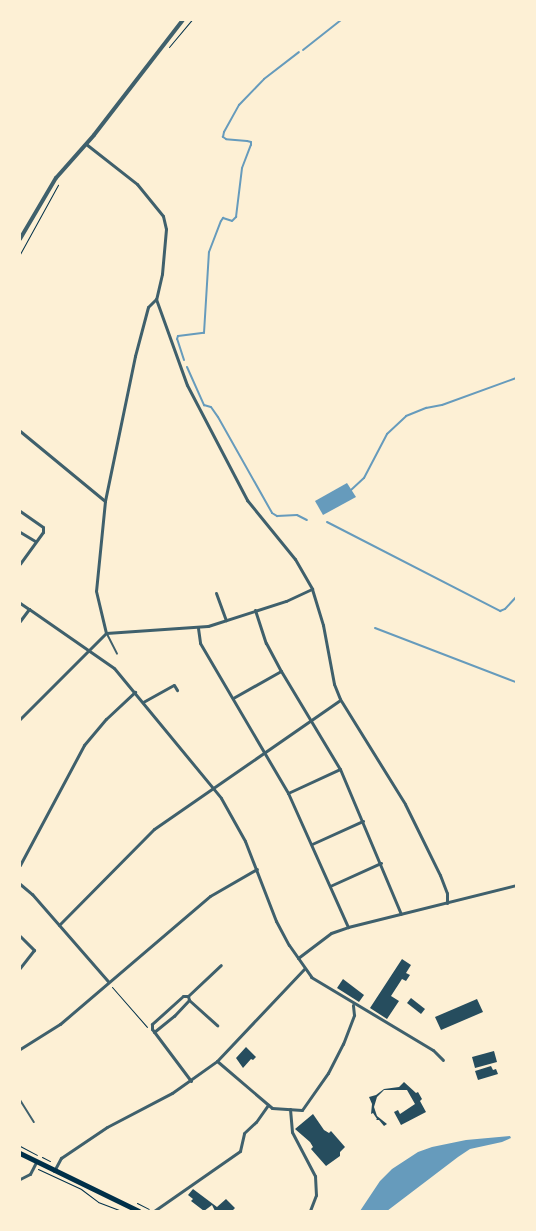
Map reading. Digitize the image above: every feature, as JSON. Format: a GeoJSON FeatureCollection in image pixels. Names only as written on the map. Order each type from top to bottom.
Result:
{"type":"FeatureCollection","features":[{"type":"Feature","properties":{"kind":"main road"},"geometry":{"type":"LineString","coordinates":[[20,1153],[53,1173],[139,1211]]}},
{"type":"Feature","properties":{"kind":"street"},"geometry":{"type":"LineString","coordinates":[[20,239],[56,178],[86,144],[183,20]]}},
{"type":"Feature","properties":{"kind":"street"},"geometry":{"type":"LineString","coordinates":[[86,144],[137,184],[166,222],[162,274],[156,299],[188,385],[247,500],[295,559],[312,589],[323,625],[334,684],[340,700],[405,804],[440,875],[447,893],[446,902]]}},
{"type":"Feature","properties":{"kind":"street"},"geometry":{"type":"LineString","coordinates":[[106,633],[96,591],[105,501],[135,356],[148,306],[156,299]]}},
{"type":"Feature","properties":{"kind":"street"},"geometry":{"type":"LineString","coordinates":[[20,432],[105,501]]}},
{"type":"Feature","properties":{"kind":"street"},"geometry":{"type":"LineString","coordinates":[[20,511],[44,527],[20,564]]}},
{"type":"Feature","properties":{"kind":"street"},"geometry":{"type":"LineString","coordinates":[[20,532],[35,542]]}},
{"type":"Feature","properties":{"kind":"street"},"geometry":{"type":"LineString","coordinates":[[20,719],[106,633],[198,628],[312,589]]}},
{"type":"Feature","properties":{"kind":"street"},"geometry":{"type":"LineString","coordinates":[[216,593],[226,620]]}},
{"type":"Feature","properties":{"kind":"street"},"geometry":{"type":"LineString","coordinates":[[20,603],[114,668],[214,788],[235,820],[257,869],[276,921],[304,969],[311,976],[353,1004],[433,1050],[443,1060]]}},
{"type":"Feature","properties":{"kind":"street"},"geometry":{"type":"LineString","coordinates":[[20,622],[29,609]]}},
{"type":"Feature","properties":{"kind":"street"},"geometry":{"type":"LineString","coordinates":[[255,610],[266,643],[310,721],[340,769],[401,914]]}},
{"type":"Feature","properties":{"kind":"street"},"geometry":{"type":"LineString","coordinates":[[198,628],[200,643],[288,793],[348,927]]}},
{"type":"Feature","properties":{"kind":"street"},"geometry":{"type":"LineString","coordinates":[[233,698],[281,670]]}},
{"type":"Feature","properties":{"kind":"street"},"geometry":{"type":"LineString","coordinates":[[143,702],[174,685],[177,690]]}},
{"type":"Feature","properties":{"kind":"street"},"geometry":{"type":"LineString","coordinates":[[20,865],[84,745],[106,719],[135,692]]}},
{"type":"Feature","properties":{"kind":"street"},"geometry":{"type":"LineString","coordinates":[[59,925],[154,829],[340,700]]}},
{"type":"Feature","properties":{"kind":"street"},"geometry":{"type":"LineString","coordinates":[[288,793],[340,769]]}},
{"type":"Feature","properties":{"kind":"street"},"geometry":{"type":"LineString","coordinates":[[312,844],[363,821]]}},
{"type":"Feature","properties":{"kind":"street"},"geometry":{"type":"LineString","coordinates":[[330,886],[381,863]]}},
{"type":"Feature","properties":{"kind":"street"},"geometry":{"type":"LineString","coordinates":[[20,1049],[60,1024],[108,981],[210,896],[257,869]]}},
{"type":"Feature","properties":{"kind":"street"},"geometry":{"type":"LineString","coordinates":[[20,884],[32,894],[108,981]]}},
{"type":"Feature","properties":{"kind":"street"},"geometry":{"type":"LineString","coordinates":[[298,958],[331,934],[348,927],[516,885]]}},
{"type":"Feature","properties":{"kind":"street"},"geometry":{"type":"LineString","coordinates":[[20,936],[34,950],[20,968]]}},
{"type":"Feature","properties":{"kind":"street"},"geometry":{"type":"LineString","coordinates":[[153,1030],[174,1016],[188,998],[221,965]]}},
{"type":"Feature","properties":{"kind":"street"},"geometry":{"type":"LineString","coordinates":[[53,1173],[61,1158],[107,1127],[191,1081],[217,1061],[304,969]]}},
{"type":"Feature","properties":{"kind":"street"},"geometry":{"type":"LineString","coordinates":[[191,1081],[153,1030],[152,1024],[183,996],[188,998],[217,1025]]}},
{"type":"Feature","properties":{"kind":"street"},"geometry":{"type":"LineString","coordinates":[[217,1061],[272,1108],[302,1110],[328,1073],[354,1015],[353,1004]]}},
{"type":"Feature","properties":{"kind":"street"},"geometry":{"type":"LineString","coordinates":[[154,1211],[240,1150],[244,1133],[256,1122],[268,1105]]}},
{"type":"Feature","properties":{"kind":"street"},"geometry":{"type":"LineString","coordinates":[[290,1110],[292,1132],[315,1176],[316,1194],[310,1211]]}},
{"type":"Feature","properties":{"kind":"street"},"geometry":{"type":"LineString","coordinates":[[20,1179],[30,1174],[36,1162]]}},
{"type":"Feature","properties":{"kind":"lane"},"geometry":{"type":"LineString","coordinates":[[106,633],[117,654]]}},
{"type":"Feature","properties":{"kind":"lane"},"geometry":{"type":"LineString","coordinates":[[20,1100],[34,1122]]}},
{"type":"Feature","properties":{"kind":"path"},"geometry":{"type":"LineString","coordinates":[[20,254],[60,182]]}},
{"type":"Feature","properties":{"kind":"path"},"geometry":{"type":"LineString","coordinates":[[108,981],[145,1027],[153,1030]]}},
{"type":"Feature","properties":{"kind":"path"},"geometry":{"type":"LineString","coordinates":[[20,1146],[56,1165]]}},
{"type":"Feature","properties":{"kind":"path"},"geometry":{"type":"LineString","coordinates":[[53,1173],[81,1189],[98,1202],[122,1211]]}},
{"type":"Feature","properties":{"kind":"water"},"geometry":{"type":"Polygon","coordinates":[[[347,483],[356,497],[323,515],[315,501],[347,483]]]}},
{"type":"Feature","properties":{"kind":"water"},"geometry":{"type":"Polygon","coordinates":[[[510,1136],[511,1138],[502,1142],[470,1149],[387,1211],[360,1211],[380,1181],[392,1169],[418,1152],[466,1140],[510,1136]]]}},
{"type":"Feature","properties":{"kind":"building"},"geometry":{"type":"Polygon","coordinates":[[[402,959],[411,965],[406,973],[410,975],[406,981],[402,979],[391,996],[399,1001],[387,1019],[370,1008],[402,959]]]}},
{"type":"Feature","properties":{"kind":"building"},"geometry":{"type":"Polygon","coordinates":[[[343,979],[364,995],[359,1002],[337,988],[343,979]]]}},
{"type":"Feature","properties":{"kind":"building"},"geometry":{"type":"Polygon","coordinates":[[[411,998],[425,1009],[421,1014],[407,1003],[411,998]]]}},
{"type":"Feature","properties":{"kind":"building"},"geometry":{"type":"Polygon","coordinates":[[[477,999],[483,1012],[441,1030],[435,1017],[477,999]]]}},
{"type":"Feature","properties":{"kind":"building"},"geometry":{"type":"Polygon","coordinates":[[[246,1047],[256,1057],[253,1060],[251,1059],[243,1068],[236,1058],[246,1047]]]}},
{"type":"Feature","properties":{"kind":"building"},"geometry":{"type":"Polygon","coordinates":[[[494,1051],[497,1062],[475,1068],[472,1057],[494,1051]]]}},
{"type":"Feature","properties":{"kind":"building"},"geometry":{"type":"Polygon","coordinates":[[[491,1066],[493,1070],[496,1069],[498,1074],[478,1080],[475,1071],[491,1066]]]}},
{"type":"Feature","properties":{"kind":"building"},"geometry":{"type":"Polygon","coordinates":[[[404,1082],[416,1093],[418,1092],[426,1112],[401,1125],[394,1112],[398,1110],[400,1114],[415,1104],[407,1090],[384,1090],[377,1097],[374,1107],[377,1116],[387,1124],[384,1126],[379,1120],[376,1120],[373,1113],[371,1114],[372,1104],[369,1097],[376,1095],[384,1089],[399,1087],[404,1082]]]}},
{"type":"Feature","properties":{"kind":"building"},"geometry":{"type":"Polygon","coordinates":[[[313,1114],[324,1130],[329,1133],[331,1131],[345,1147],[340,1152],[340,1156],[326,1166],[311,1149],[313,1147],[310,1142],[295,1129],[313,1114]]]}},
{"type":"Feature","properties":{"kind":"building"},"geometry":{"type":"Polygon","coordinates":[[[193,1189],[217,1207],[226,1199],[235,1208],[232,1211],[215,1211],[212,1205],[204,1211],[191,1201],[193,1199],[188,1195],[193,1189]]]}},
{"type":"Feature","properties":{"kind":"waterway"},"geometry":{"type":"LineString","coordinates":[[303,50],[341,20]]}},
{"type":"Feature","properties":{"kind":"waterway"},"geometry":{"type":"LineString","coordinates":[[184,360],[177,339],[178,336],[204,333],[209,252],[223,218],[232,221],[236,217],[242,168],[251,145],[251,142],[247,141],[226,139],[223,137],[224,132],[239,105],[264,79],[299,52]]}},
{"type":"Feature","properties":{"kind":"waterway"},"geometry":{"type":"LineString","coordinates":[[187,367],[204,405],[211,407],[218,417],[272,513],[277,516],[297,515],[307,520]]}},
{"type":"Feature","properties":{"kind":"waterway"},"geometry":{"type":"LineString","coordinates":[[351,490],[364,478],[387,434],[406,416],[516,378]]}},
{"type":"Feature","properties":{"kind":"waterway"},"geometry":{"type":"LineString","coordinates":[[327,522],[500,611],[505,609],[516,597]]}},
{"type":"Feature","properties":{"kind":"waterway"},"geometry":{"type":"LineString","coordinates":[[375,628],[516,682]]}}]}
